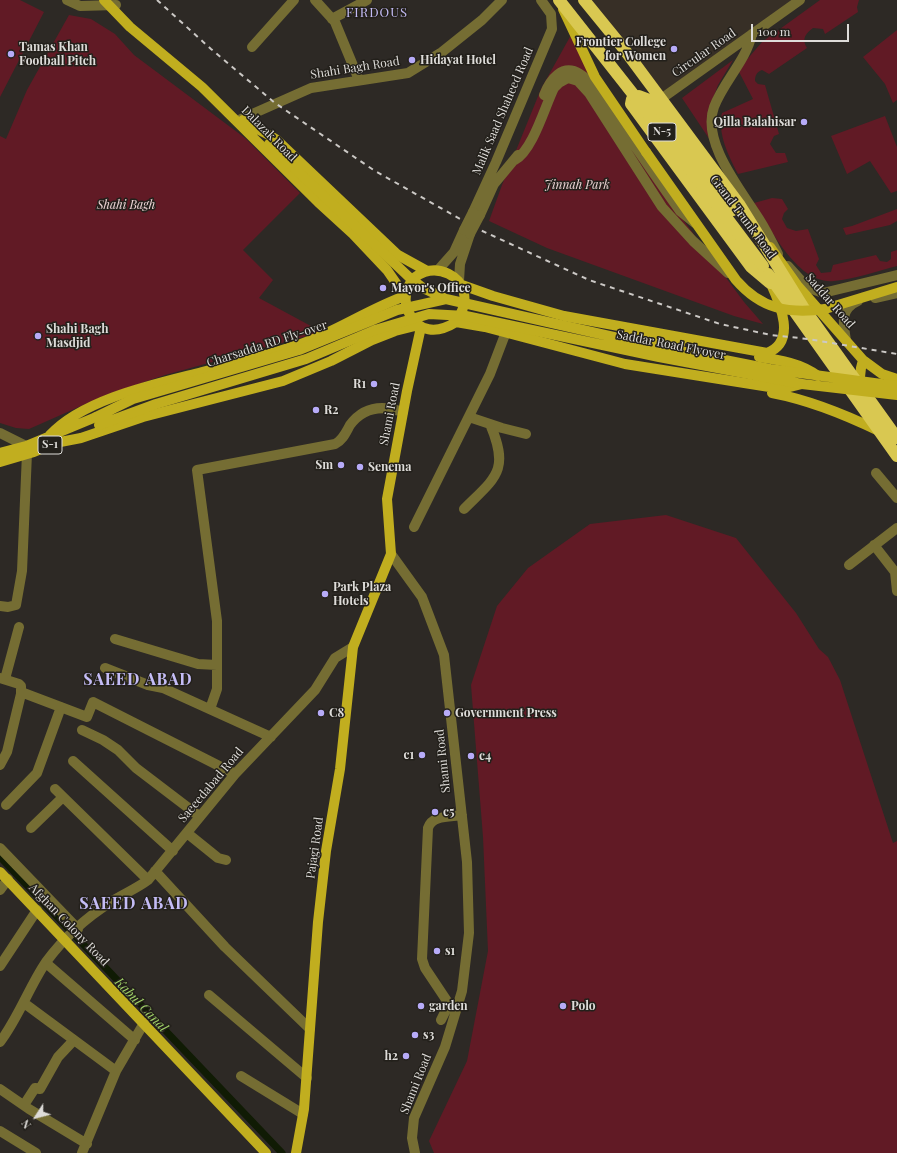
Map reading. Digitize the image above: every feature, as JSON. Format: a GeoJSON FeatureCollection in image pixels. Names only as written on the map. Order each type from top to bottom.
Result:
{"type":"FeatureCollection","features":[{"type":"Feature","properties":{"kind":"highway","name":"Grand Trunk Road"},"geometry":{"type":"LineString","coordinates":[[559,0],[644,108],[767,275],[897,456]]}},
{"type":"Feature","properties":{"kind":"highway","name":"Grand Trunk Road"},"geometry":{"type":"LineString","coordinates":[[584,0],[661,99],[754,227],[803,306],[897,438]]}},
{"type":"Feature","properties":{"kind":"highway"},"geometry":{"type":"LineString","coordinates":[[754,227],[735,212],[647,100],[639,96],[632,99],[631,104],[756,273],[767,275]]}},
{"type":"Feature","properties":{"kind":"main road"},"geometry":{"type":"LineString","coordinates":[[559,0],[595,77],[696,224],[744,289],[758,299],[774,307],[800,312],[825,309],[897,287]]}},
{"type":"Feature","properties":{"kind":"main road","name":"Dalazak Road"},"geometry":{"type":"LineString","coordinates":[[110,2],[250,127],[266,132],[278,142],[398,255],[427,271]]}},
{"type":"Feature","properties":{"kind":"main road","name":"Dalazak Road"},"geometry":{"type":"LineString","coordinates":[[110,2],[130,27],[202,87],[318,202],[353,234],[387,270],[405,296]]}},
{"type":"Feature","properties":{"kind":"main road"},"geometry":{"type":"LineString","coordinates":[[250,127],[410,278],[424,288],[446,299]]}},
{"type":"Feature","properties":{"kind":"main road","name":"Saddar Road"},"geometry":{"type":"LineString","coordinates":[[754,227],[780,258],[797,285],[863,360],[882,374],[897,380]]}},
{"type":"Feature","properties":{"kind":"main road"},"geometry":{"type":"LineString","coordinates":[[460,283],[466,298],[464,311],[456,322],[446,329],[433,330],[420,326],[411,318],[406,308],[405,296],[409,285],[417,276],[427,271],[438,270],[450,274],[460,283],[564,316],[596,328],[629,336],[795,364],[810,369],[818,376]]}},
{"type":"Feature","properties":{"kind":"main road"},"geometry":{"type":"LineString","coordinates":[[564,316],[767,354],[771,352],[781,340],[784,331],[783,318],[778,301],[767,275]]}},
{"type":"Feature","properties":{"kind":"main road"},"geometry":{"type":"LineString","coordinates":[[52,439],[61,423],[113,398],[155,384],[233,364],[298,345],[328,333],[383,304],[405,296]]}},
{"type":"Feature","properties":{"kind":"main road","name":"Saddar Road Flyover"},"geometry":{"type":"LineString","coordinates":[[446,299],[649,345],[770,369],[897,386]]}},
{"type":"Feature","properties":{"kind":"main road","name":"Charsadda RD Fly-over"},"geometry":{"type":"LineString","coordinates":[[98,421],[133,399],[299,350],[397,310],[446,299]]}},
{"type":"Feature","properties":{"kind":"main road"},"geometry":{"type":"LineString","coordinates":[[520,336],[518,328],[520,319],[525,311],[533,307]]}},
{"type":"Feature","properties":{"kind":"main road","name":"Charsadda RD Fly-over"},"geometry":{"type":"LineString","coordinates":[[98,421],[306,359],[401,321],[429,314],[442,314]]}},
{"type":"Feature","properties":{"kind":"main road","name":"Saddar Road Flyover"},"geometry":{"type":"LineString","coordinates":[[442,314],[486,319],[659,357],[802,384],[897,395]]}},
{"type":"Feature","properties":{"kind":"main road"},"geometry":{"type":"LineString","coordinates":[[456,322],[506,332],[625,364],[782,389],[802,384]]}},
{"type":"Feature","properties":{"kind":"main road"},"geometry":{"type":"LineString","coordinates":[[52,439],[81,438],[143,417],[283,381],[331,361],[372,340],[394,331],[420,326]]}},
{"type":"Feature","properties":{"kind":"main road","name":"Shami Road"},"geometry":{"type":"LineString","coordinates":[[391,554],[387,499],[420,326]]}},
{"type":"Feature","properties":{"kind":"main road"},"geometry":{"type":"LineString","coordinates":[[550,345],[582,360],[794,397],[841,413],[879,430]]}},
{"type":"Feature","properties":{"kind":"main road"},"geometry":{"type":"LineString","coordinates":[[859,386],[863,360]]}},
{"type":"Feature","properties":{"kind":"main road","name":"S-1"},"geometry":{"type":"LineString","coordinates":[[0,462],[98,421]]}},
{"type":"Feature","properties":{"kind":"main road","name":"S-1"},"geometry":{"type":"LineString","coordinates":[[0,453],[29,450]]}},
{"type":"Feature","properties":{"kind":"main road","name":"Pajagi Road"},"geometry":{"type":"LineString","coordinates":[[297,1152],[307,1078],[318,922],[326,852],[340,769],[353,647],[391,554]]}},
{"type":"Feature","properties":{"kind":"main road","name":"Afghan Colony Road"},"geometry":{"type":"LineString","coordinates":[[0,872],[66,939],[266,1153]]}},
{"type":"Feature","properties":{"kind":"street"},"geometry":{"type":"LineString","coordinates":[[67,0],[80,6],[110,2]]}},
{"type":"Feature","properties":{"kind":"street"},"geometry":{"type":"LineString","coordinates":[[252,47],[294,0]]}},
{"type":"Feature","properties":{"kind":"street"},"geometry":{"type":"LineString","coordinates":[[314,0],[335,22],[359,80]]}},
{"type":"Feature","properties":{"kind":"street"},"geometry":{"type":"LineString","coordinates":[[332,19],[367,0]]}},
{"type":"Feature","properties":{"kind":"street","name":"Shahi Bagh Road"},"geometry":{"type":"LineString","coordinates":[[242,119],[311,88],[408,73],[430,61],[458,40],[482,20],[502,0]]}},
{"type":"Feature","properties":{"kind":"street","name":"Malik Saad Shaheed Road"},"geometry":{"type":"LineString","coordinates":[[438,270],[454,252],[467,232],[476,214],[552,29],[552,20],[541,0]]}},
{"type":"Feature","properties":{"kind":"street","name":"Circular Road"},"geometry":{"type":"LineString","coordinates":[[661,99],[800,0]]}},
{"type":"Feature","properties":{"kind":"street"},"geometry":{"type":"LineString","coordinates":[[752,34],[750,47],[720,93],[711,116],[714,139],[723,163],[760,220],[780,258],[807,287],[824,293],[897,274]]}},
{"type":"Feature","properties":{"kind":"street"},"geometry":{"type":"LineString","coordinates":[[515,160],[549,83],[554,77],[564,71],[576,72],[586,79],[600,96],[680,211],[696,224]]}},
{"type":"Feature","properties":{"kind":"street"},"geometry":{"type":"LineString","coordinates":[[515,160],[523,154],[533,136],[554,88],[559,82],[568,78],[578,81],[594,100],[641,177],[670,217],[703,250],[750,290],[765,299],[778,301]]}},
{"type":"Feature","properties":{"kind":"street","name":"Malik Saad Shaheed Road"},"geometry":{"type":"LineString","coordinates":[[476,214],[494,184],[515,160]]}},
{"type":"Feature","properties":{"kind":"street","name":"Malik Saad Shaheed Road"},"geometry":{"type":"LineString","coordinates":[[460,283],[460,264],[467,232]]}},
{"type":"Feature","properties":{"kind":"street"},"geometry":{"type":"LineString","coordinates":[[846,340],[842,320],[847,308],[856,301],[897,293]]}},
{"type":"Feature","properties":{"kind":"street"},"geometry":{"type":"LineString","coordinates":[[414,527],[490,374],[506,332]]}},
{"type":"Feature","properties":{"kind":"street"},"geometry":{"type":"LineString","coordinates":[[210,709],[217,689],[217,621],[198,470],[335,444],[340,441],[351,423],[370,408],[390,407],[403,412]]}},
{"type":"Feature","properties":{"kind":"street"},"geometry":{"type":"LineString","coordinates":[[469,417],[526,434]]}},
{"type":"Feature","properties":{"kind":"street"},"geometry":{"type":"LineString","coordinates":[[464,509],[494,478],[498,468],[500,451],[490,424]]}},
{"type":"Feature","properties":{"kind":"street"},"geometry":{"type":"LineString","coordinates":[[0,432],[29,450],[22,572],[19,596],[16,605],[8,607],[0,606]]}},
{"type":"Feature","properties":{"kind":"street"},"geometry":{"type":"LineString","coordinates":[[876,473],[897,498]]}},
{"type":"Feature","properties":{"kind":"street"},"geometry":{"type":"LineString","coordinates":[[848,565],[897,528]]}},
{"type":"Feature","properties":{"kind":"street"},"geometry":{"type":"LineString","coordinates":[[874,545],[895,572],[897,591]]}},
{"type":"Feature","properties":{"kind":"street","name":"Shami Road"},"geometry":{"type":"LineString","coordinates":[[391,554],[422,597],[444,655],[467,862],[469,933],[462,992],[445,1047],[414,1118],[412,1138],[415,1153]]}},
{"type":"Feature","properties":{"kind":"street"},"geometry":{"type":"LineString","coordinates":[[0,766],[7,752],[21,692],[21,686],[19,684],[2,679],[19,627]]}},
{"type":"Feature","properties":{"kind":"street"},"geometry":{"type":"LineString","coordinates":[[115,639],[198,664],[217,665]]}},
{"type":"Feature","properties":{"kind":"street","name":"Saeeedabad Road"},"geometry":{"type":"LineString","coordinates":[[0,1042],[10,1029],[46,963],[66,939],[111,902],[134,890],[148,880],[235,774],[315,690],[335,658],[353,647]]}},
{"type":"Feature","properties":{"kind":"street"},"geometry":{"type":"LineString","coordinates":[[105,668],[148,685],[163,688],[270,736]]}},
{"type":"Feature","properties":{"kind":"street"},"geometry":{"type":"LineString","coordinates":[[21,692],[87,717],[93,702],[235,774]]}},
{"type":"Feature","properties":{"kind":"street"},"geometry":{"type":"LineString","coordinates":[[6,806],[37,773],[61,706]]}},
{"type":"Feature","properties":{"kind":"street"},"geometry":{"type":"LineString","coordinates":[[82,730],[104,740],[118,750],[136,768],[199,816]]}},
{"type":"Feature","properties":{"kind":"street"},"geometry":{"type":"LineString","coordinates":[[73,761],[173,851]]}},
{"type":"Feature","properties":{"kind":"street"},"geometry":{"type":"LineString","coordinates":[[55,789],[148,880]]}},
{"type":"Feature","properties":{"kind":"street"},"geometry":{"type":"LineString","coordinates":[[31,828],[63,797]]}},
{"type":"Feature","properties":{"kind":"street"},"geometry":{"type":"LineString","coordinates":[[441,1020],[449,1004],[425,968],[422,958],[428,828],[429,824],[436,819],[462,815]]}},
{"type":"Feature","properties":{"kind":"street"},"geometry":{"type":"LineString","coordinates":[[187,833],[218,858],[226,860]]}},
{"type":"Feature","properties":{"kind":"street"},"geometry":{"type":"LineString","coordinates":[[0,848],[78,929]]}},
{"type":"Feature","properties":{"kind":"street"},"geometry":{"type":"LineString","coordinates":[[155,871],[225,948],[310,1029]]}},
{"type":"Feature","properties":{"kind":"street"},"geometry":{"type":"LineString","coordinates":[[0,890],[8,880]]}},
{"type":"Feature","properties":{"kind":"street"},"geometry":{"type":"LineString","coordinates":[[0,966],[37,910]]}},
{"type":"Feature","properties":{"kind":"street"},"geometry":{"type":"LineString","coordinates":[[46,963],[135,1040]]}},
{"type":"Feature","properties":{"kind":"street"},"geometry":{"type":"LineString","coordinates":[[209,995],[307,1078]]}},
{"type":"Feature","properties":{"kind":"street"},"geometry":{"type":"LineString","coordinates":[[24,1003],[116,1070]]}},
{"type":"Feature","properties":{"kind":"street"},"geometry":{"type":"LineString","coordinates":[[0,1088],[84,1148],[116,1070],[144,1023]]}},
{"type":"Feature","properties":{"kind":"street"},"geometry":{"type":"LineString","coordinates":[[24,1105],[35,1088],[40,1089],[58,1057],[74,1040]]}},
{"type":"Feature","properties":{"kind":"street"},"geometry":{"type":"LineString","coordinates":[[241,1076],[303,1114]]}},
{"type":"Feature","properties":{"kind":"street"},"geometry":{"type":"LineString","coordinates":[[0,1131],[36,1153]]}},
{"type":"Feature","properties":{"kind":"shaded area","name":"Frontier College for Women"},"geometry":{"type":"Polygon","coordinates":[[[583,0],[797,0],[658,97],[583,0]]]}},
{"type":"Feature","properties":{"kind":"green space","name":"Tamas Khan Football Pitch"},"geometry":{"type":"Polygon","coordinates":[[[0,0],[20,0],[44,12],[0,97],[0,0]]]}},
{"type":"Feature","properties":{"kind":"green space"},"geometry":{"type":"Polygon","coordinates":[[[820,0],[859,0],[857,7],[858,12],[825,34],[823,29],[813,28],[808,32],[804,39],[807,48],[769,74],[762,70],[755,77],[755,81],[758,84],[765,85],[779,134],[774,136],[770,144],[776,153],[785,153],[788,162],[738,174],[722,137],[721,121],[722,113],[753,99],[738,70],[762,42],[820,0]]]}},
{"type":"Feature","properties":{"kind":"green space","name":"Shahi Bagh"},"geometry":{"type":"Polygon","coordinates":[[[69,15],[91,19],[115,34],[134,55],[245,138],[300,193],[243,250],[273,280],[259,298],[322,332],[165,375],[106,395],[29,429],[16,428],[0,423],[0,136],[6,139],[27,90],[69,15]]]}},
{"type":"Feature","properties":{"kind":"green space"},"geometry":{"type":"Polygon","coordinates":[[[897,30],[897,100],[893,103],[885,84],[863,57],[897,30]]]}},
{"type":"Feature","properties":{"kind":"green space","name":"Jinnah Park"},"geometry":{"type":"Polygon","coordinates":[[[571,35],[664,194],[744,302],[763,324],[734,316],[547,248],[489,221],[541,89],[571,35]]]}},
{"type":"Feature","properties":{"kind":"green space"},"geometry":{"type":"Polygon","coordinates":[[[733,60],[718,85],[711,104],[710,140],[682,98],[733,60]]]}},
{"type":"Feature","properties":{"kind":"green space"},"geometry":{"type":"Polygon","coordinates":[[[885,116],[897,147],[897,191],[891,193],[870,161],[847,174],[831,136],[885,116]]]}},
{"type":"Feature","properties":{"kind":"green space"},"geometry":{"type":"Polygon","coordinates":[[[772,198],[782,199],[788,209],[784,213],[782,219],[787,228],[796,231],[808,229],[819,259],[816,265],[821,273],[831,272],[833,265],[876,255],[880,261],[887,262],[891,259],[891,252],[897,250],[897,266],[858,277],[834,281],[821,280],[809,274],[797,265],[787,253],[754,203],[772,198]]]}},
{"type":"Feature","properties":{"kind":"green space"},"geometry":{"type":"Polygon","coordinates":[[[897,209],[897,221],[890,225],[846,235],[843,228],[852,226],[897,209]]]}},
{"type":"Feature","properties":{"kind":"green space"},"geometry":{"type":"Polygon","coordinates":[[[666,515],[736,538],[796,613],[819,649],[828,657],[840,680],[893,843],[897,841],[897,1153],[434,1153],[429,1141],[467,1061],[488,951],[483,837],[471,685],[497,606],[528,568],[590,524],[666,515]]]}},
{"type":"Feature","properties":{"kind":"waterway","name":"Kabul Canal"},"geometry":{"type":"LineString","coordinates":[[0,857],[282,1153]]}},
{"type":"Feature","properties":{"kind":"railway"},"geometry":{"type":"LineString","coordinates":[[157,0],[211,49],[275,103],[375,171],[478,229],[589,280],[720,324],[771,335],[808,339],[897,354]]}},
{"type":"Feature","properties":{"kind":"place","name":"Frontier College for Women"},"geometry":{"type":"Point","coordinates":[674,49]}},
{"type":"Feature","properties":{"kind":"place","name":"Tamas Khan Football Pitch"},"geometry":{"type":"Point","coordinates":[11,54]}},
{"type":"Feature","properties":{"kind":"place","name":"Hidayat Hotel"},"geometry":{"type":"Point","coordinates":[412,60]}},
{"type":"Feature","properties":{"kind":"place","name":"Qilla Balahisar"},"geometry":{"type":"Point","coordinates":[804,122]}},
{"type":"Feature","properties":{"kind":"place","name":"Mayor's Office"},"geometry":{"type":"Point","coordinates":[383,288]}},
{"type":"Feature","properties":{"kind":"place","name":"Shahi Bagh Masdjid"},"geometry":{"type":"Point","coordinates":[38,336]}},
{"type":"Feature","properties":{"kind":"place","name":"R1"},"geometry":{"type":"Point","coordinates":[374,384]}},
{"type":"Feature","properties":{"kind":"place","name":"R2"},"geometry":{"type":"Point","coordinates":[316,410]}},
{"type":"Feature","properties":{"kind":"place","name":"Sm"},"geometry":{"type":"Point","coordinates":[341,465]}},
{"type":"Feature","properties":{"kind":"place","name":"Senema"},"geometry":{"type":"Point","coordinates":[360,467]}},
{"type":"Feature","properties":{"kind":"place","name":"Park Plaza Hotels"},"geometry":{"type":"Point","coordinates":[325,594]}},
{"type":"Feature","properties":{"kind":"place","name":"C8"},"geometry":{"type":"Point","coordinates":[321,713]}},
{"type":"Feature","properties":{"kind":"place","name":"Government Press"},"geometry":{"type":"Point","coordinates":[447,713]}},
{"type":"Feature","properties":{"kind":"place","name":"c1"},"geometry":{"type":"Point","coordinates":[422,755]}},
{"type":"Feature","properties":{"kind":"place","name":"c4"},"geometry":{"type":"Point","coordinates":[471,756]}},
{"type":"Feature","properties":{"kind":"place","name":"c5"},"geometry":{"type":"Point","coordinates":[435,812]}},
{"type":"Feature","properties":{"kind":"place","name":"s1"},"geometry":{"type":"Point","coordinates":[437,951]}},
{"type":"Feature","properties":{"kind":"place","name":"garden"},"geometry":{"type":"Point","coordinates":[421,1006]}},
{"type":"Feature","properties":{"kind":"place","name":"Polo"},"geometry":{"type":"Point","coordinates":[563,1006]}},
{"type":"Feature","properties":{"kind":"place","name":"s3"},"geometry":{"type":"Point","coordinates":[415,1035]}},
{"type":"Feature","properties":{"kind":"place","name":"h2"},"geometry":{"type":"Point","coordinates":[406,1056]}},
{"type":"Feature","properties":{"kind":"district","name":"FIRDOUS"},"geometry":{"type":"Point","coordinates":[377,13]}},
{"type":"Feature","properties":{"kind":"district","name":"SAEED ABAD"},"geometry":{"type":"Point","coordinates":[138,680]}},
{"type":"Feature","properties":{"kind":"district","name":"SAEED ABAD"},"geometry":{"type":"Point","coordinates":[134,904]}}]}
